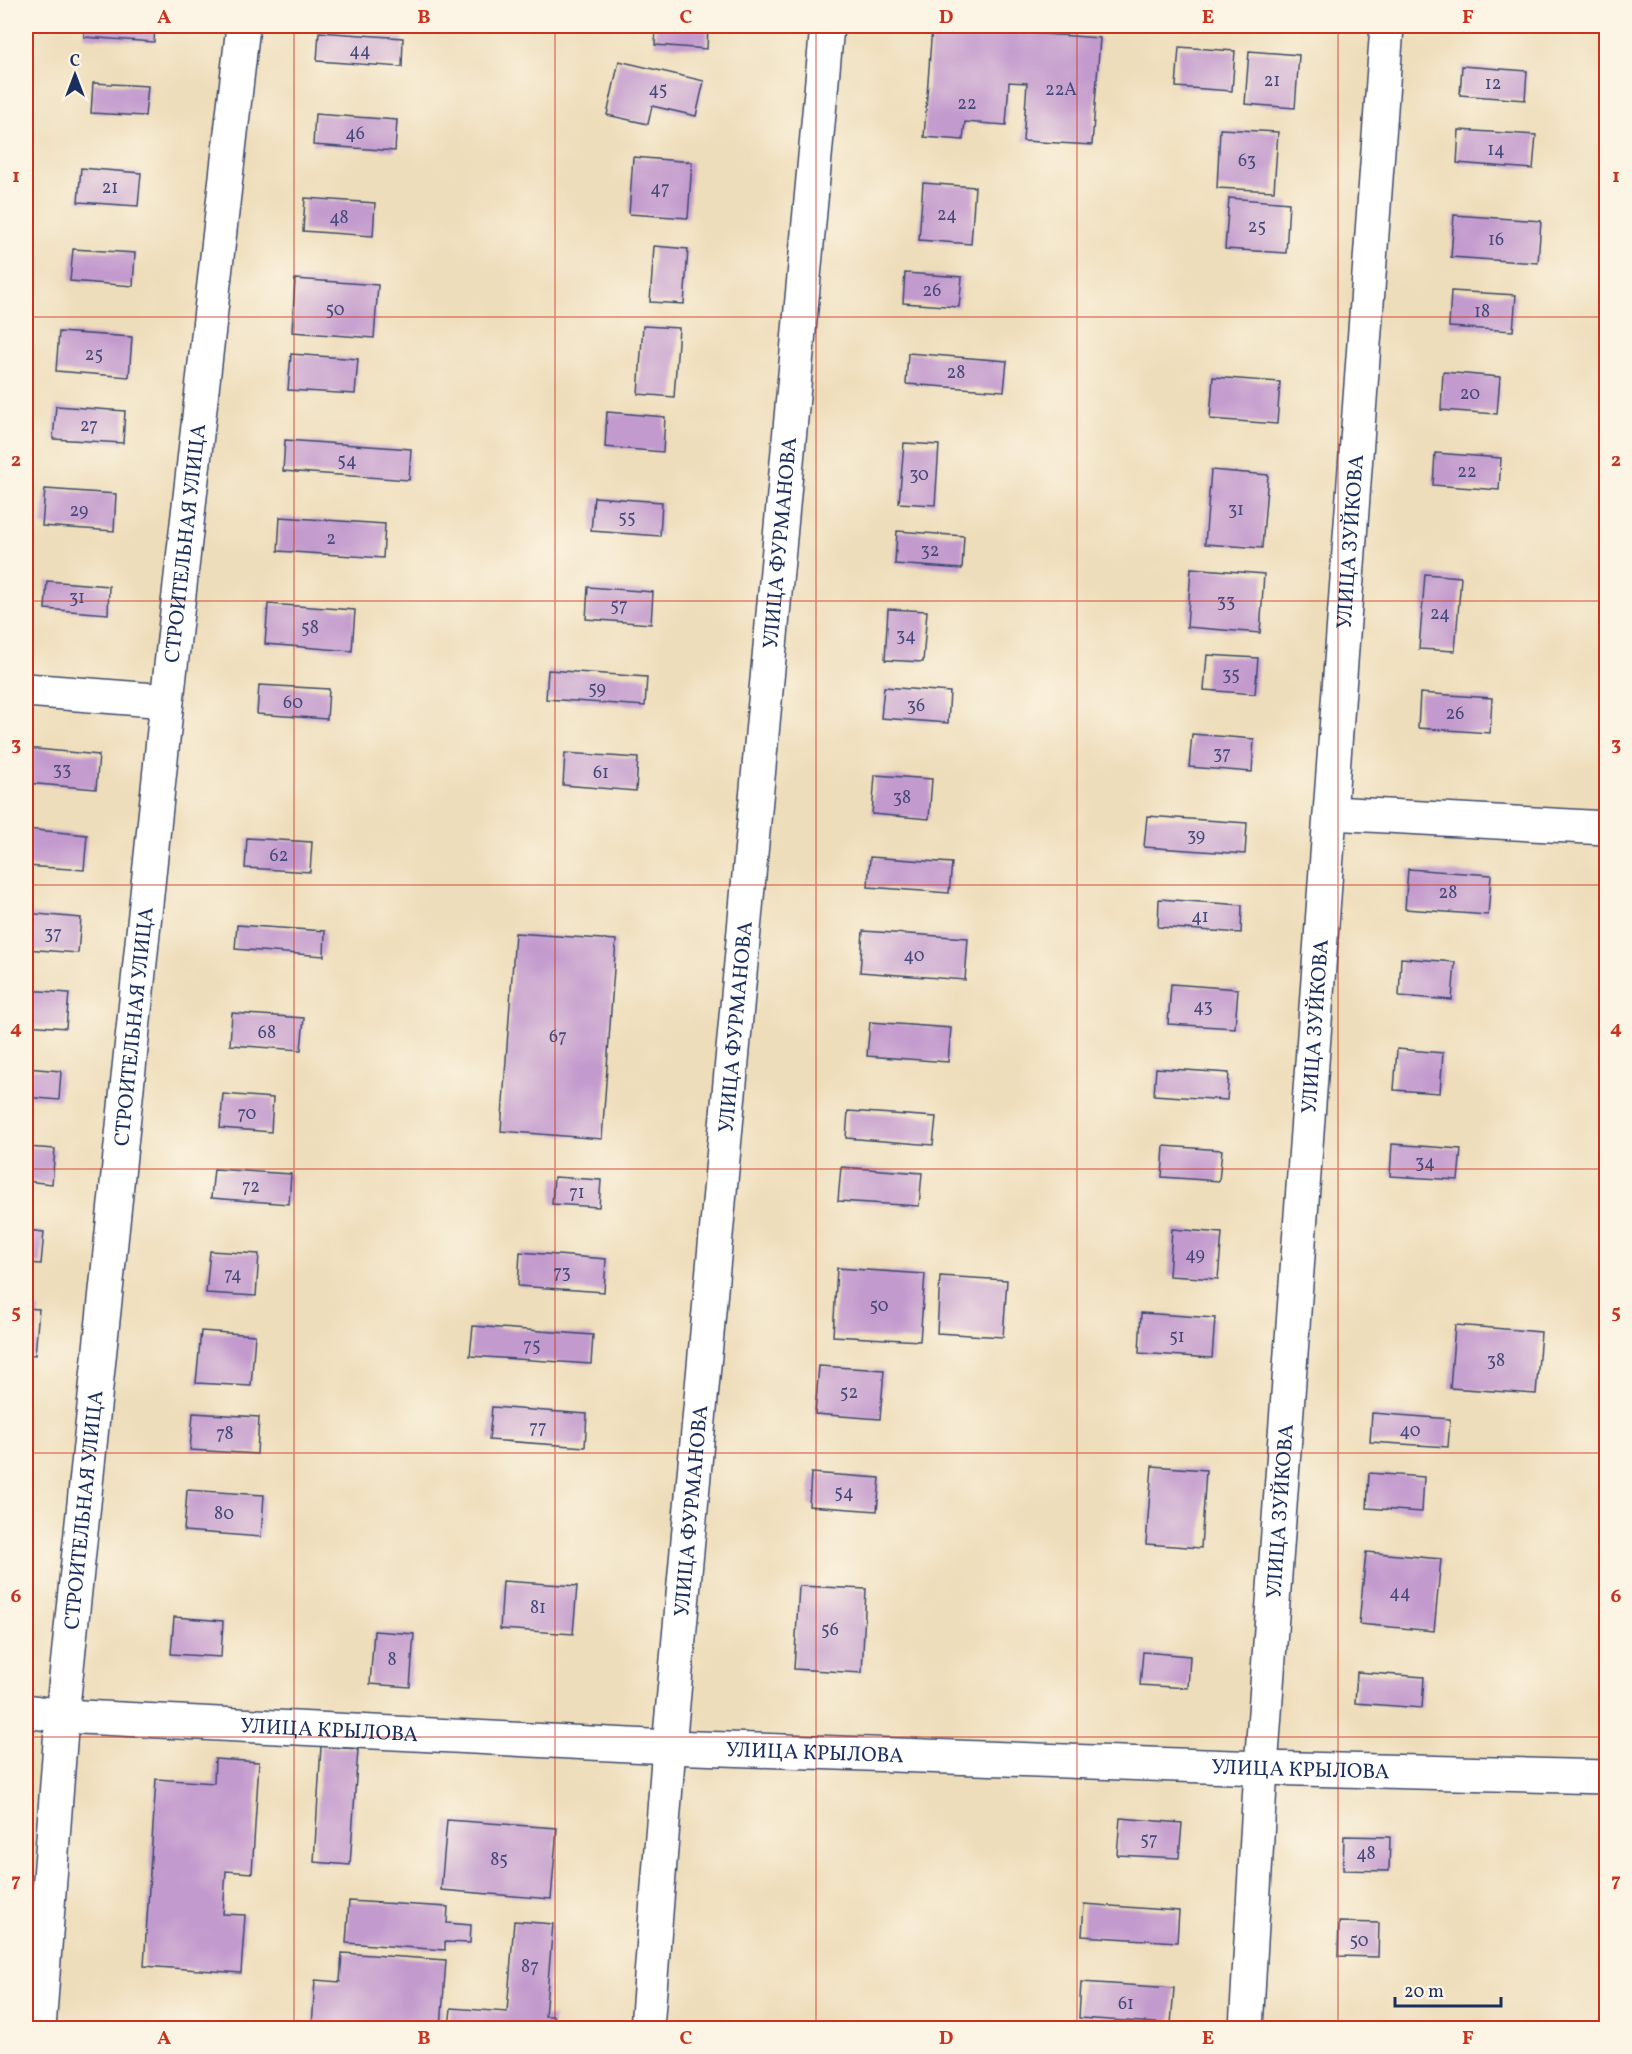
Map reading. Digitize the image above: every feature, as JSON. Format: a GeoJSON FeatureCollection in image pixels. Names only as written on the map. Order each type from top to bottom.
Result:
{"type":"FeatureCollection","features":[{"type":"Feature","properties":{"kind":"street","name":"СТРОИТЕЛЬНАЯ УЛИЦА"},"geometry":{"type":"LineString","coordinates":[[39,2028],[62,1716],[167,701],[243,26]]}},
{"type":"Feature","properties":{"kind":"street","name":"УЛИЦА ФУРМАНОВА"},"geometry":{"type":"LineString","coordinates":[[647,2028],[669,1747],[827,26]]}},
{"type":"Feature","properties":{"kind":"street","name":"УЛИЦА ЗУЙКОВА"},"geometry":{"type":"LineString","coordinates":[[1246,2028],[1261,1768],[1387,26]]}},
{"type":"Feature","properties":{"kind":"street"},"geometry":{"type":"LineString","coordinates":[[26,690],[167,701]]}},
{"type":"Feature","properties":{"kind":"street"},"geometry":{"type":"LineString","coordinates":[[1331,813],[1606,828]]}},
{"type":"Feature","properties":{"kind":"street","name":"УЛИЦА КРЫЛОВА"},"geometry":{"type":"LineString","coordinates":[[26,1711],[62,1716],[669,1747],[1606,1778]]}},
{"type":"Feature","properties":{"kind":"building"},"geometry":{"type":"Polygon","coordinates":[[[85,26],[155,26],[154,42],[84,37],[85,26]]]}},
{"type":"Feature","properties":{"kind":"building"},"geometry":{"type":"Polygon","coordinates":[[[656,26],[708,26],[707,49],[655,45],[656,26]]]}},
{"type":"Feature","properties":{"kind":"building"},"geometry":{"type":"Polygon","coordinates":[[[932,26],[1100,38],[1092,145],[1023,141],[1027,83],[1009,82],[1006,125],[965,122],[963,140],[924,137],[932,26]]]}},
{"type":"Feature","properties":{"kind":"building"},"geometry":{"type":"Polygon","coordinates":[[[319,32],[403,38],[402,67],[317,61],[319,32]]]}},
{"type":"Feature","properties":{"kind":"building"},"geometry":{"type":"Polygon","coordinates":[[[1179,47],[1235,51],[1232,91],[1176,87],[1179,47]]]}},
{"type":"Feature","properties":{"kind":"building"},"geometry":{"type":"Polygon","coordinates":[[[1249,51],[1299,55],[1295,108],[1245,104],[1249,51]]]}},
{"type":"Feature","properties":{"kind":"building"},"geometry":{"type":"Polygon","coordinates":[[[619,61],[704,81],[696,116],[652,106],[648,124],[607,115],[619,61]]]}},
{"type":"Feature","properties":{"kind":"building"},"geometry":{"type":"Polygon","coordinates":[[[1462,66],[1527,71],[1525,100],[1460,95],[1462,66]]]}},
{"type":"Feature","properties":{"kind":"building"},"geometry":{"type":"Polygon","coordinates":[[[93,83],[148,86],[145,116],[91,113],[93,83]]]}},
{"type":"Feature","properties":{"kind":"building"},"geometry":{"type":"Polygon","coordinates":[[[315,114],[397,120],[395,151],[313,145],[315,114]]]}},
{"type":"Feature","properties":{"kind":"building"},"geometry":{"type":"Polygon","coordinates":[[[1220,129],[1278,132],[1274,191],[1217,188],[1220,129]]]}},
{"type":"Feature","properties":{"kind":"building"},"geometry":{"type":"Polygon","coordinates":[[[1459,130],[1536,135],[1533,169],[1457,163],[1459,130]]]}},
{"type":"Feature","properties":{"kind":"building"},"geometry":{"type":"Polygon","coordinates":[[[633,157],[692,162],[688,218],[629,214],[633,157]]]}},
{"type":"Feature","properties":{"kind":"building"},"geometry":{"type":"Polygon","coordinates":[[[81,168],[141,173],[138,206],[78,202],[81,168]]]}},
{"type":"Feature","properties":{"kind":"building"},"geometry":{"type":"Polygon","coordinates":[[[923,183],[975,187],[971,244],[919,240],[923,183]]]}},
{"type":"Feature","properties":{"kind":"building"},"geometry":{"type":"Polygon","coordinates":[[[305,198],[375,203],[373,236],[303,231],[305,198]]]}},
{"type":"Feature","properties":{"kind":"building"},"geometry":{"type":"Polygon","coordinates":[[[1229,198],[1289,203],[1286,253],[1225,249],[1229,198]]]}},
{"type":"Feature","properties":{"kind":"building"},"geometry":{"type":"Polygon","coordinates":[[[1454,215],[1541,221],[1538,263],[1451,257],[1454,215]]]}},
{"type":"Feature","properties":{"kind":"building"},"geometry":{"type":"Polygon","coordinates":[[[654,246],[688,249],[684,304],[650,302],[654,246]]]}},
{"type":"Feature","properties":{"kind":"building"},"geometry":{"type":"Polygon","coordinates":[[[73,249],[135,253],[133,286],[70,281],[73,249]]]}},
{"type":"Feature","properties":{"kind":"building"},"geometry":{"type":"Polygon","coordinates":[[[905,273],[962,277],[959,307],[903,303],[905,273]]]}},
{"type":"Feature","properties":{"kind":"building"},"geometry":{"type":"Polygon","coordinates":[[[295,279],[378,285],[374,338],[292,332],[295,279]]]}},
{"type":"Feature","properties":{"kind":"building"},"geometry":{"type":"Polygon","coordinates":[[[1451,291],[1516,295],[1513,331],[1449,327],[1451,291]]]}},
{"type":"Feature","properties":{"kind":"building"},"geometry":{"type":"Polygon","coordinates":[[[643,326],[679,328],[674,397],[638,394],[643,326]]]}},
{"type":"Feature","properties":{"kind":"building"},"geometry":{"type":"Polygon","coordinates":[[[59,332],[132,337],[129,377],[56,371],[59,332]]]}},
{"type":"Feature","properties":{"kind":"building"},"geometry":{"type":"Polygon","coordinates":[[[908,353],[1007,361],[1004,391],[906,384],[908,353]]]}},
{"type":"Feature","properties":{"kind":"building"},"geometry":{"type":"Polygon","coordinates":[[[291,354],[358,359],[355,394],[288,390],[291,354]]]}},
{"type":"Feature","properties":{"kind":"building"},"geometry":{"type":"Polygon","coordinates":[[[1443,372],[1500,377],[1497,414],[1441,410],[1443,372]]]}},
{"type":"Feature","properties":{"kind":"building"},"geometry":{"type":"Polygon","coordinates":[[[1213,377],[1280,382],[1277,424],[1210,419],[1213,377]]]}},
{"type":"Feature","properties":{"kind":"building"},"geometry":{"type":"Polygon","coordinates":[[[56,406],[125,411],[123,443],[53,439],[56,406]]]}},
{"type":"Feature","properties":{"kind":"building"},"geometry":{"type":"Polygon","coordinates":[[[607,412],[665,417],[663,452],[605,447],[607,412]]]}},
{"type":"Feature","properties":{"kind":"building"},"geometry":{"type":"Polygon","coordinates":[[[285,440],[411,449],[409,480],[283,471],[285,440]]]}},
{"type":"Feature","properties":{"kind":"building"},"geometry":{"type":"Polygon","coordinates":[[[904,443],[939,445],[935,505],[899,503],[904,443]]]}},
{"type":"Feature","properties":{"kind":"building"},"geometry":{"type":"Polygon","coordinates":[[[1435,453],[1501,458],[1499,490],[1433,485],[1435,453]]]}},
{"type":"Feature","properties":{"kind":"building"},"geometry":{"type":"Polygon","coordinates":[[[1211,470],[1268,475],[1262,548],[1205,544],[1211,470]]]}},
{"type":"Feature","properties":{"kind":"building"},"geometry":{"type":"Polygon","coordinates":[[[45,489],[116,494],[114,531],[42,526],[45,489]]]}},
{"type":"Feature","properties":{"kind":"building"},"geometry":{"type":"Polygon","coordinates":[[[594,497],[662,502],[660,536],[591,531],[594,497]]]}},
{"type":"Feature","properties":{"kind":"building"},"geometry":{"type":"Polygon","coordinates":[[[280,517],[385,524],[383,558],[278,551],[280,517]]]}},
{"type":"Feature","properties":{"kind":"building"},"geometry":{"type":"Polygon","coordinates":[[[897,531],[964,536],[962,569],[895,564],[897,531]]]}},
{"type":"Feature","properties":{"kind":"building"},"geometry":{"type":"Polygon","coordinates":[[[1191,568],[1264,574],[1260,633],[1187,627],[1191,568]]]}},
{"type":"Feature","properties":{"kind":"building"},"geometry":{"type":"Polygon","coordinates":[[[1425,574],[1461,577],[1455,651],[1419,649],[1425,574]]]}},
{"type":"Feature","properties":{"kind":"building"},"geometry":{"type":"Polygon","coordinates":[[[47,581],[109,586],[108,614],[45,609],[47,581]]]}},
{"type":"Feature","properties":{"kind":"building"},"geometry":{"type":"Polygon","coordinates":[[[588,587],[653,592],[651,624],[586,619],[588,587]]]}},
{"type":"Feature","properties":{"kind":"building"},"geometry":{"type":"Polygon","coordinates":[[[268,604],[355,610],[352,651],[265,644],[268,604]]]}},
{"type":"Feature","properties":{"kind":"building"},"geometry":{"type":"Polygon","coordinates":[[[888,609],[927,611],[923,662],[885,660],[888,609]]]}},
{"type":"Feature","properties":{"kind":"building"},"geometry":{"type":"Polygon","coordinates":[[[1207,655],[1258,658],[1255,694],[1204,690],[1207,655]]]}},
{"type":"Feature","properties":{"kind":"building"},"geometry":{"type":"Polygon","coordinates":[[[548,670],[647,677],[645,706],[546,699],[548,670]]]}},
{"type":"Feature","properties":{"kind":"building"},"geometry":{"type":"Polygon","coordinates":[[[259,685],[329,689],[327,719],[257,714],[259,685]]]}},
{"type":"Feature","properties":{"kind":"building"},"geometry":{"type":"Polygon","coordinates":[[[884,687],[950,692],[948,723],[881,718],[884,687]]]}},
{"type":"Feature","properties":{"kind":"building"},"geometry":{"type":"Polygon","coordinates":[[[1420,693],[1492,698],[1490,733],[1418,728],[1420,693]]]}},
{"type":"Feature","properties":{"kind":"building"},"geometry":{"type":"Polygon","coordinates":[[[1192,734],[1254,739],[1252,772],[1189,767],[1192,734]]]}},
{"type":"Feature","properties":{"kind":"building"},"geometry":{"type":"Polygon","coordinates":[[[26,748],[99,755],[96,789],[26,783],[26,748]]]}},
{"type":"Feature","properties":{"kind":"building"},"geometry":{"type":"Polygon","coordinates":[[[565,753],[638,758],[636,791],[563,785],[565,753]]]}},
{"type":"Feature","properties":{"kind":"building"},"geometry":{"type":"Polygon","coordinates":[[[875,775],[932,779],[929,819],[872,814],[875,775]]]}},
{"type":"Feature","properties":{"kind":"building"},"geometry":{"type":"Polygon","coordinates":[[[1147,816],[1247,823],[1245,854],[1144,847],[1147,816]]]}},
{"type":"Feature","properties":{"kind":"building"},"geometry":{"type":"Polygon","coordinates":[[[26,829],[87,835],[84,870],[26,866],[26,829]]]}},
{"type":"Feature","properties":{"kind":"building"},"geometry":{"type":"Polygon","coordinates":[[[247,838],[312,842],[310,872],[245,868],[247,838]]]}},
{"type":"Feature","properties":{"kind":"building"},"geometry":{"type":"Polygon","coordinates":[[[870,857],[952,863],[949,893],[868,887],[870,857]]]}},
{"type":"Feature","properties":{"kind":"building"},"geometry":{"type":"Polygon","coordinates":[[[1408,869],[1491,875],[1488,915],[1405,909],[1408,869]]]}},
{"type":"Feature","properties":{"kind":"building"},"geometry":{"type":"Polygon","coordinates":[[[1159,899],[1242,905],[1241,933],[1158,927],[1159,899]]]}},
{"type":"Feature","properties":{"kind":"building"},"geometry":{"type":"Polygon","coordinates":[[[26,913],[81,918],[78,953],[26,949],[26,913]]]}},
{"type":"Feature","properties":{"kind":"building"},"geometry":{"type":"Polygon","coordinates":[[[237,925],[325,931],[324,956],[235,949],[237,925]]]}},
{"type":"Feature","properties":{"kind":"building"},"geometry":{"type":"Polygon","coordinates":[[[863,931],[968,938],[965,980],[860,972],[863,931]]]}},
{"type":"Feature","properties":{"kind":"building"},"geometry":{"type":"Polygon","coordinates":[[[515,933],[616,940],[602,1139],[501,1131],[515,933]]]}},
{"type":"Feature","properties":{"kind":"building"},"geometry":{"type":"Polygon","coordinates":[[[1401,958],[1455,962],[1452,1000],[1399,996],[1401,958]]]}},
{"type":"Feature","properties":{"kind":"building"},"geometry":{"type":"Polygon","coordinates":[[[1171,984],[1238,989],[1235,1028],[1168,1024],[1171,984]]]}},
{"type":"Feature","properties":{"kind":"building"},"geometry":{"type":"Polygon","coordinates":[[[26,990],[69,993],[66,1028],[26,1025],[26,990]]]}},
{"type":"Feature","properties":{"kind":"building"},"geometry":{"type":"Polygon","coordinates":[[[232,1013],[304,1018],[301,1050],[230,1045],[232,1013]]]}},
{"type":"Feature","properties":{"kind":"building"},"geometry":{"type":"Polygon","coordinates":[[[870,1022],[951,1028],[948,1062],[867,1056],[870,1022]]]}},
{"type":"Feature","properties":{"kind":"building"},"geometry":{"type":"Polygon","coordinates":[[[1397,1049],[1443,1053],[1440,1093],[1394,1090],[1397,1049]]]}},
{"type":"Feature","properties":{"kind":"building"},"geometry":{"type":"Polygon","coordinates":[[[26,1068],[61,1071],[59,1100],[26,1097],[26,1068]]]}},
{"type":"Feature","properties":{"kind":"building"},"geometry":{"type":"Polygon","coordinates":[[[1156,1068],[1229,1073],[1227,1100],[1154,1095],[1156,1068]]]}},
{"type":"Feature","properties":{"kind":"building"},"geometry":{"type":"Polygon","coordinates":[[[223,1094],[273,1098],[271,1132],[220,1128],[223,1094]]]}},
{"type":"Feature","properties":{"kind":"building"},"geometry":{"type":"Polygon","coordinates":[[[848,1111],[936,1117],[933,1145],[846,1138],[848,1111]]]}},
{"type":"Feature","properties":{"kind":"building"},"geometry":{"type":"Polygon","coordinates":[[[1392,1144],[1461,1149],[1458,1180],[1390,1176],[1392,1144]]]}},
{"type":"Feature","properties":{"kind":"building"},"geometry":{"type":"Polygon","coordinates":[[[1164,1146],[1222,1150],[1219,1181],[1162,1177],[1164,1146]]]}},
{"type":"Feature","properties":{"kind":"building"},"geometry":{"type":"Polygon","coordinates":[[[26,1147],[55,1149],[52,1184],[26,1181],[26,1147]]]}},
{"type":"Feature","properties":{"kind":"building"},"geometry":{"type":"Polygon","coordinates":[[[841,1167],[922,1173],[919,1206],[838,1201],[841,1167]]]}},
{"type":"Feature","properties":{"kind":"building"},"geometry":{"type":"Polygon","coordinates":[[[214,1169],[291,1174],[289,1204],[211,1198],[214,1169]]]}},
{"type":"Feature","properties":{"kind":"building"},"geometry":{"type":"Polygon","coordinates":[[[554,1177],[601,1180],[599,1207],[552,1204],[554,1177]]]}},
{"type":"Feature","properties":{"kind":"building"},"geometry":{"type":"Polygon","coordinates":[[[1172,1229],[1222,1233],[1218,1279],[1169,1276],[1172,1229]]]}},
{"type":"Feature","properties":{"kind":"building"},"geometry":{"type":"Polygon","coordinates":[[[26,1230],[44,1232],[41,1264],[26,1263],[26,1230]]]}},
{"type":"Feature","properties":{"kind":"building"},"geometry":{"type":"Polygon","coordinates":[[[210,1251],[259,1254],[256,1296],[206,1293],[210,1251]]]}},
{"type":"Feature","properties":{"kind":"building"},"geometry":{"type":"Polygon","coordinates":[[[520,1252],[606,1259],[604,1292],[518,1286],[520,1252]]]}},
{"type":"Feature","properties":{"kind":"building"},"geometry":{"type":"Polygon","coordinates":[[[837,1268],[925,1274],[920,1341],[833,1336],[837,1268]]]}},
{"type":"Feature","properties":{"kind":"building"},"geometry":{"type":"Polygon","coordinates":[[[940,1276],[1007,1280],[1003,1337],[937,1333],[940,1276]]]}},
{"type":"Feature","properties":{"kind":"building"},"geometry":{"type":"Polygon","coordinates":[[[26,1308],[39,1309],[35,1355],[26,1354],[26,1308]]]}},
{"type":"Feature","properties":{"kind":"building"},"geometry":{"type":"Polygon","coordinates":[[[1141,1313],[1215,1318],[1212,1358],[1139,1353],[1141,1313]]]}},
{"type":"Feature","properties":{"kind":"building"},"geometry":{"type":"Polygon","coordinates":[[[1455,1325],[1541,1332],[1536,1394],[1450,1388],[1455,1325]]]}},
{"type":"Feature","properties":{"kind":"building"},"geometry":{"type":"Polygon","coordinates":[[[473,1326],[593,1335],[591,1364],[470,1356],[473,1326]]]}},
{"type":"Feature","properties":{"kind":"building"},"geometry":{"type":"Polygon","coordinates":[[[201,1331],[255,1335],[251,1386],[196,1383],[201,1331]]]}},
{"type":"Feature","properties":{"kind":"building"},"geometry":{"type":"Polygon","coordinates":[[[819,1366],[884,1370],[880,1419],[815,1414],[819,1366]]]}},
{"type":"Feature","properties":{"kind":"building"},"geometry":{"type":"Polygon","coordinates":[[[492,1407],[587,1414],[585,1447],[489,1440],[492,1407]]]}},
{"type":"Feature","properties":{"kind":"building"},"geometry":{"type":"Polygon","coordinates":[[[193,1413],[259,1417],[257,1454],[190,1450],[193,1413]]]}},
{"type":"Feature","properties":{"kind":"building"},"geometry":{"type":"Polygon","coordinates":[[[1372,1413],[1450,1419],[1448,1447],[1370,1442],[1372,1413]]]}},
{"type":"Feature","properties":{"kind":"building"},"geometry":{"type":"Polygon","coordinates":[[[1152,1466],[1206,1470],[1201,1548],[1146,1544],[1152,1466]]]}},
{"type":"Feature","properties":{"kind":"building"},"geometry":{"type":"Polygon","coordinates":[[[811,1473],[880,1478],[877,1511],[809,1506],[811,1473]]]}},
{"type":"Feature","properties":{"kind":"building"},"geometry":{"type":"Polygon","coordinates":[[[1369,1473],[1424,1477],[1422,1512],[1367,1508],[1369,1473]]]}},
{"type":"Feature","properties":{"kind":"building"},"geometry":{"type":"Polygon","coordinates":[[[187,1490],[264,1495],[261,1537],[184,1531],[187,1490]]]}},
{"type":"Feature","properties":{"kind":"building"},"geometry":{"type":"Polygon","coordinates":[[[1366,1552],[1441,1559],[1434,1631],[1359,1624],[1366,1552]]]}},
{"type":"Feature","properties":{"kind":"building"},"geometry":{"type":"Polygon","coordinates":[[[503,1581],[577,1586],[573,1634],[500,1629],[503,1581]]]}},
{"type":"Feature","properties":{"kind":"building"},"geometry":{"type":"Polygon","coordinates":[[[799,1586],[866,1589],[862,1673],[794,1669],[799,1586]]]}},
{"type":"Feature","properties":{"kind":"building"},"geometry":{"type":"Polygon","coordinates":[[[174,1617],[223,1621],[221,1657],[171,1654],[174,1617]]]}},
{"type":"Feature","properties":{"kind":"building"},"geometry":{"type":"Polygon","coordinates":[[[374,1631],[414,1634],[410,1687],[370,1684],[374,1631]]]}},
{"type":"Feature","properties":{"kind":"building"},"geometry":{"type":"Polygon","coordinates":[[[1143,1652],[1190,1656],[1188,1688],[1140,1685],[1143,1652]]]}},
{"type":"Feature","properties":{"kind":"building"},"geometry":{"type":"Polygon","coordinates":[[[1357,1672],[1424,1677],[1422,1708],[1355,1703],[1357,1672]]]}},
{"type":"Feature","properties":{"kind":"building"},"geometry":{"type":"Polygon","coordinates":[[[321,1746],[358,1749],[350,1865],[314,1862],[321,1746]]]}},
{"type":"Feature","properties":{"kind":"building"},"geometry":{"type":"Polygon","coordinates":[[[215,1759],[259,1762],[252,1873],[226,1871],[223,1914],[245,1915],[241,1973],[144,1966],[156,1779],[214,1783],[215,1759]]]}},
{"type":"Feature","properties":{"kind":"building"},"geometry":{"type":"Polygon","coordinates":[[[1120,1818],[1182,1823],[1179,1858],[1117,1855],[1120,1818]]]}},
{"type":"Feature","properties":{"kind":"building"},"geometry":{"type":"Polygon","coordinates":[[[447,1820],[557,1828],[551,1899],[441,1890],[447,1820]]]}},
{"type":"Feature","properties":{"kind":"building"},"geometry":{"type":"Polygon","coordinates":[[[1344,1836],[1390,1837],[1389,1871],[1343,1870],[1344,1836]]]}},
{"type":"Feature","properties":{"kind":"building"},"geometry":{"type":"Polygon","coordinates":[[[349,1901],[448,1907],[447,1923],[471,1925],[470,1943],[445,1942],[445,1950],[346,1943],[349,1901]]]}},
{"type":"Feature","properties":{"kind":"building"},"geometry":{"type":"Polygon","coordinates":[[[1084,1904],[1179,1911],[1177,1942],[1082,1936],[1084,1904]]]}},
{"type":"Feature","properties":{"kind":"building"},"geometry":{"type":"Polygon","coordinates":[[[514,1921],[553,1924],[545,2016],[554,2016],[552,2028],[449,2028],[451,2008],[507,2012],[514,1921]]]}},
{"type":"Feature","properties":{"kind":"building"},"geometry":{"type":"Polygon","coordinates":[[[1339,1922],[1379,1923],[1378,1957],[1338,1956],[1339,1922]]]}},
{"type":"Feature","properties":{"kind":"building"},"geometry":{"type":"Polygon","coordinates":[[[342,1953],[446,1960],[441,2028],[312,2028],[315,1980],[340,1982],[342,1953]]]}},
{"type":"Feature","properties":{"kind":"building"},"geometry":{"type":"Polygon","coordinates":[[[1081,1982],[1174,1988],[1171,2024],[1079,2018],[1081,1982]]]}}]}
